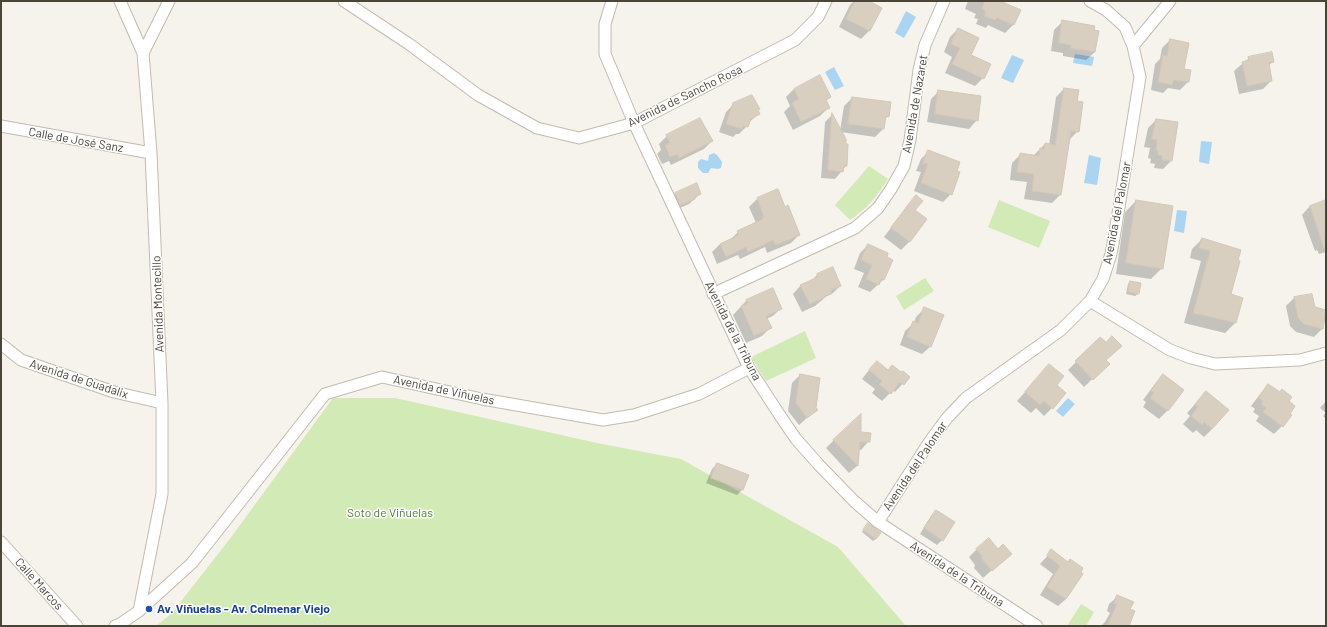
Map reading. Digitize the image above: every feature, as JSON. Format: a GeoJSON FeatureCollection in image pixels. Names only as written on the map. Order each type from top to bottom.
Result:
{"type":"FeatureCollection","features":[{"type":"Feature","properties":{"kind":"street"},"geometry":{"type":"LineString","coordinates":[[120,1],[143,53]]}},
{"type":"Feature","properties":{"kind":"street"},"geometry":{"type":"LineString","coordinates":[[143,53],[169,1]]}},
{"type":"Feature","properties":{"kind":"street","name":"Avenida de Sancho Rosa"},"geometry":{"type":"LineString","coordinates":[[344,1],[409,44],[478,95],[537,128],[579,138],[634,123],[795,40],[818,17],[826,1]]}},
{"type":"Feature","properties":{"kind":"street","name":"Avenida de la Tribuna"},"geometry":{"type":"LineString","coordinates":[[612,1],[605,24],[605,54],[634,123],[749,368],[796,439],[854,501],[878,522],[1037,626]]}},
{"type":"Feature","properties":{"kind":"street","name":"Avenida de Nazaret"},"geometry":{"type":"LineString","coordinates":[[713,294],[855,228],[878,208],[891,190],[904,166],[910,140],[919,70],[925,45],[944,1]]}},
{"type":"Feature","properties":{"kind":"street","name":"Avenida del Palomar"},"geometry":{"type":"LineString","coordinates":[[878,522],[930,441],[966,398],[1061,330],[1090,301],[1103,279],[1111,254],[1116,230],[1140,77],[1134,46],[1125,27],[1106,10],[1090,1]]}},
{"type":"Feature","properties":{"kind":"street"},"geometry":{"type":"LineString","coordinates":[[1134,46],[1170,1]]}},
{"type":"Feature","properties":{"kind":"street","name":"Avenida Montecillo"},"geometry":{"type":"LineString","coordinates":[[139,611],[162,494],[162,403],[151,153],[143,53]]}},
{"type":"Feature","properties":{"kind":"street","name":"Calle de José Sanz"},"geometry":{"type":"LineString","coordinates":[[1,126],[151,153]]}},
{"type":"Feature","properties":{"kind":"street"},"geometry":{"type":"LineString","coordinates":[[1090,301],[1170,350],[1191,358],[1215,364],[1300,360],[1326,353]]}},
{"type":"Feature","properties":{"kind":"street","name":"Avenida de Guadalix"},"geometry":{"type":"LineString","coordinates":[[1,344],[21,360],[114,392],[162,403]]}},
{"type":"Feature","properties":{"kind":"street","name":"Avenida de Viñuelas"},"geometry":{"type":"LineString","coordinates":[[115,626],[139,611],[192,563],[325,394],[382,377],[482,400],[604,420],[634,415],[699,394],[749,368]]}},
{"type":"Feature","properties":{"kind":"street","name":"Calle Marcos"},"geometry":{"type":"LineString","coordinates":[[1,542],[77,626]]}},
{"type":"Feature","properties":{"kind":"green space"},"geometry":{"type":"Polygon","coordinates":[[[869,166],[888,179],[871,202],[850,220],[835,205],[869,166]]]}},
{"type":"Feature","properties":{"kind":"green space"},"geometry":{"type":"Polygon","coordinates":[[[999,200],[1050,221],[1039,248],[988,227],[999,200]]]}},
{"type":"Feature","properties":{"kind":"green space"},"geometry":{"type":"Polygon","coordinates":[[[925,278],[934,291],[904,310],[896,296],[925,278]]]}},
{"type":"Feature","properties":{"kind":"green space"},"geometry":{"type":"Polygon","coordinates":[[[805,331],[816,358],[766,381],[751,357],[805,331]]]}},
{"type":"Feature","properties":{"kind":"green space","name":"Soto de Viñuelas"},"geometry":{"type":"Polygon","coordinates":[[[333,398],[395,398],[597,443],[681,459],[838,547],[906,626],[156,626],[171,614],[229,540],[333,398]]]}},
{"type":"Feature","properties":{"kind":"green space"},"geometry":{"type":"Polygon","coordinates":[[[1081,604],[1094,612],[1086,626],[1067,626],[1081,604]]]}},
{"type":"Feature","properties":{"kind":"water"},"geometry":{"type":"Polygon","coordinates":[[[906,11],[916,17],[904,38],[895,33],[906,11]]]}},
{"type":"Feature","properties":{"kind":"water"},"geometry":{"type":"Polygon","coordinates":[[[1075,54],[1094,57],[1092,66],[1073,63],[1075,54]]]}},
{"type":"Feature","properties":{"kind":"water"},"geometry":{"type":"Polygon","coordinates":[[[1012,55],[1024,60],[1013,83],[1001,78],[1012,55]]]}},
{"type":"Feature","properties":{"kind":"water"},"geometry":{"type":"Polygon","coordinates":[[[834,67],[844,86],[835,90],[825,72],[834,67]]]}},
{"type":"Feature","properties":{"kind":"water"},"geometry":{"type":"Polygon","coordinates":[[[1201,141],[1212,142],[1209,164],[1199,162],[1201,141]]]}},
{"type":"Feature","properties":{"kind":"water"},"geometry":{"type":"Polygon","coordinates":[[[714,153],[722,162],[721,168],[711,168],[708,173],[703,173],[698,168],[698,162],[701,159],[708,161],[709,155],[714,153]]]}},
{"type":"Feature","properties":{"kind":"water"},"geometry":{"type":"Polygon","coordinates":[[[1089,155],[1101,158],[1097,185],[1084,183],[1089,155]]]}},
{"type":"Feature","properties":{"kind":"water"},"geometry":{"type":"Polygon","coordinates":[[[1177,210],[1187,211],[1184,233],[1174,231],[1177,210]]]}},
{"type":"Feature","properties":{"kind":"water"},"geometry":{"type":"Polygon","coordinates":[[[1068,398],[1075,404],[1063,417],[1056,411],[1068,398]]]}},
{"type":"Feature","properties":{"kind":"building"},"geometry":{"type":"Polygon","coordinates":[[[855,1],[869,1],[882,8],[870,31],[846,19],[855,1]]]}},
{"type":"Feature","properties":{"kind":"building"},"geometry":{"type":"Polygon","coordinates":[[[985,1],[1000,1],[1021,10],[1014,25],[997,18],[995,20],[984,16],[986,11],[982,9],[985,1]]]}},
{"type":"Feature","properties":{"kind":"building"},"geometry":{"type":"Polygon","coordinates":[[[1062,20],[1095,26],[1094,30],[1099,31],[1095,52],[1070,48],[1071,45],[1059,43],[1062,20]]]}},
{"type":"Feature","properties":{"kind":"building"},"geometry":{"type":"Polygon","coordinates":[[[958,28],[979,38],[971,55],[991,64],[984,79],[952,64],[960,48],[951,44],[958,28]]]}},
{"type":"Feature","properties":{"kind":"building"},"geometry":{"type":"Polygon","coordinates":[[[1170,39],[1189,43],[1184,69],[1191,70],[1189,82],[1174,80],[1172,85],[1158,82],[1163,55],[1167,56],[1170,39]]]}},
{"type":"Feature","properties":{"kind":"building"},"geometry":{"type":"Polygon","coordinates":[[[1272,52],[1274,62],[1269,63],[1272,81],[1247,86],[1242,62],[1249,60],[1248,57],[1272,52]]]}},
{"type":"Feature","properties":{"kind":"building"},"geometry":{"type":"Polygon","coordinates":[[[820,75],[831,97],[826,100],[830,108],[801,122],[792,103],[799,99],[794,89],[820,75]]]}},
{"type":"Feature","properties":{"kind":"building"},"geometry":{"type":"Polygon","coordinates":[[[1064,88],[1079,90],[1077,101],[1083,102],[1079,132],[1071,131],[1061,195],[1032,191],[1034,174],[1017,172],[1020,153],[1039,156],[1040,148],[1044,149],[1045,143],[1055,145],[1064,88]]]}},
{"type":"Feature","properties":{"kind":"building"},"geometry":{"type":"Polygon","coordinates":[[[938,90],[981,96],[978,121],[935,114],[938,90]]]}},
{"type":"Feature","properties":{"kind":"building"},"geometry":{"type":"Polygon","coordinates":[[[752,95],[760,109],[758,110],[760,114],[751,119],[748,127],[743,126],[742,129],[726,124],[733,103],[752,95]]]}},
{"type":"Feature","properties":{"kind":"building"},"geometry":{"type":"Polygon","coordinates":[[[852,97],[891,102],[889,117],[886,116],[884,129],[848,124],[852,97]]]}},
{"type":"Feature","properties":{"kind":"building"},"geometry":{"type":"Polygon","coordinates":[[[832,113],[846,139],[846,144],[848,144],[847,166],[844,166],[843,172],[828,170],[832,113]]]}},
{"type":"Feature","properties":{"kind":"building"},"geometry":{"type":"Polygon","coordinates":[[[700,118],[713,141],[679,158],[677,154],[670,157],[665,145],[670,143],[666,135],[700,118]]]}},
{"type":"Feature","properties":{"kind":"building"},"geometry":{"type":"Polygon","coordinates":[[[1156,119],[1178,122],[1172,161],[1162,160],[1162,156],[1158,155],[1158,151],[1156,151],[1157,140],[1152,139],[1156,119]]]}},
{"type":"Feature","properties":{"kind":"building"},"geometry":{"type":"Polygon","coordinates":[[[928,150],[960,162],[957,171],[960,172],[952,195],[921,183],[928,164],[923,163],[928,150]]]}},
{"type":"Feature","properties":{"kind":"building"},"geometry":{"type":"Polygon","coordinates":[[[697,183],[701,194],[694,197],[695,199],[680,205],[675,193],[697,183]]]}},
{"type":"Feature","properties":{"kind":"building"},"geometry":{"type":"Polygon","coordinates":[[[778,189],[785,207],[788,205],[800,235],[776,245],[773,240],[748,252],[746,247],[726,257],[720,244],[739,235],[737,231],[763,219],[762,217],[764,217],[757,198],[778,189]]]}},
{"type":"Feature","properties":{"kind":"building"},"geometry":{"type":"Polygon","coordinates":[[[916,195],[923,201],[915,210],[927,219],[910,242],[891,228],[916,195]]]}},
{"type":"Feature","properties":{"kind":"building"},"geometry":{"type":"Polygon","coordinates":[[[1136,200],[1173,206],[1163,269],[1126,263],[1136,200]]]}},
{"type":"Feature","properties":{"kind":"building"},"geometry":{"type":"Polygon","coordinates":[[[1326,200],[1326,248],[1324,249],[1310,206],[1326,200]]]}},
{"type":"Feature","properties":{"kind":"building"},"geometry":{"type":"Polygon","coordinates":[[[1202,238],[1241,250],[1238,260],[1240,261],[1231,294],[1243,298],[1236,323],[1193,313],[1210,251],[1199,248],[1202,238]]]}},
{"type":"Feature","properties":{"kind":"building"},"geometry":{"type":"Polygon","coordinates":[[[868,244],[888,253],[887,257],[893,260],[884,280],[881,279],[879,285],[866,279],[872,265],[861,260],[868,244]]]}},
{"type":"Feature","properties":{"kind":"building"},"geometry":{"type":"Polygon","coordinates":[[[833,267],[841,286],[831,290],[831,294],[810,304],[800,285],[818,277],[817,274],[833,267]]]}},
{"type":"Feature","properties":{"kind":"building"},"geometry":{"type":"Polygon","coordinates":[[[1130,281],[1141,283],[1139,294],[1128,292],[1130,281]]]}},
{"type":"Feature","properties":{"kind":"building"},"geometry":{"type":"Polygon","coordinates":[[[773,288],[782,309],[766,316],[772,328],[754,336],[741,306],[748,303],[746,300],[773,288]]]}},
{"type":"Feature","properties":{"kind":"building"},"geometry":{"type":"Polygon","coordinates":[[[1312,294],[1315,307],[1326,310],[1323,329],[1304,324],[1298,318],[1294,297],[1312,294]]]}},
{"type":"Feature","properties":{"kind":"building"},"geometry":{"type":"Polygon","coordinates":[[[924,307],[944,315],[931,347],[907,337],[913,321],[918,323],[924,307]]]}},
{"type":"Feature","properties":{"kind":"building"},"geometry":{"type":"Polygon","coordinates":[[[1112,336],[1122,346],[1106,360],[1110,364],[1093,380],[1075,361],[1100,337],[1106,342],[1112,336]]]}},
{"type":"Feature","properties":{"kind":"building"},"geometry":{"type":"Polygon","coordinates":[[[877,361],[888,370],[892,365],[910,377],[904,385],[900,382],[891,394],[879,384],[882,381],[869,370],[877,361]]]}},
{"type":"Feature","properties":{"kind":"building"},"geometry":{"type":"Polygon","coordinates":[[[1049,364],[1064,376],[1057,385],[1066,393],[1053,409],[1044,401],[1040,405],[1025,392],[1049,364]]]}},
{"type":"Feature","properties":{"kind":"building"},"geometry":{"type":"Polygon","coordinates":[[[800,374],[820,378],[816,408],[818,410],[807,418],[796,403],[800,374]]]}},
{"type":"Feature","properties":{"kind":"building"},"geometry":{"type":"Polygon","coordinates":[[[1163,374],[1184,390],[1168,411],[1150,398],[1154,393],[1151,391],[1163,374]]]}},
{"type":"Feature","properties":{"kind":"building"},"geometry":{"type":"Polygon","coordinates":[[[1268,384],[1280,392],[1282,389],[1292,397],[1289,401],[1295,406],[1290,414],[1292,415],[1283,427],[1263,412],[1266,408],[1261,404],[1263,401],[1259,398],[1268,384]]]}},
{"type":"Feature","properties":{"kind":"building"},"geometry":{"type":"Polygon","coordinates":[[[1206,391],[1229,410],[1212,429],[1204,422],[1202,425],[1191,416],[1198,407],[1195,405],[1206,391]]]}},
{"type":"Feature","properties":{"kind":"building"},"geometry":{"type":"Polygon","coordinates":[[[861,414],[861,432],[871,433],[870,442],[860,442],[858,466],[833,440],[861,414]]]}},
{"type":"Feature","properties":{"kind":"building"},"geometry":{"type":"Polygon","coordinates":[[[717,463],[749,475],[743,490],[711,478],[717,463]]]}},
{"type":"Feature","properties":{"kind":"building"},"geometry":{"type":"Polygon","coordinates":[[[936,510],[955,522],[943,541],[924,528],[936,510]]]}},
{"type":"Feature","properties":{"kind":"building"},"geometry":{"type":"Polygon","coordinates":[[[868,523],[881,533],[876,539],[863,530],[868,523]]]}},
{"type":"Feature","properties":{"kind":"building"},"geometry":{"type":"Polygon","coordinates":[[[989,538],[998,549],[1003,544],[1012,554],[992,571],[981,558],[982,556],[976,549],[989,538]]]}},
{"type":"Feature","properties":{"kind":"building"},"geometry":{"type":"Polygon","coordinates":[[[1051,549],[1068,562],[1070,559],[1083,568],[1081,572],[1083,574],[1066,599],[1047,587],[1060,566],[1047,556],[1051,549]]]}},
{"type":"Feature","properties":{"kind":"building"},"geometry":{"type":"Polygon","coordinates":[[[1117,595],[1134,602],[1130,609],[1135,611],[1129,626],[1107,626],[1117,604],[1114,603],[1117,595]]]}},
{"type":"Feature","properties":{"kind":"place","name":"Av. Viñuelas - Av. Colmenar Viejo"},"geometry":{"type":"Point","coordinates":[149,609]}}]}
